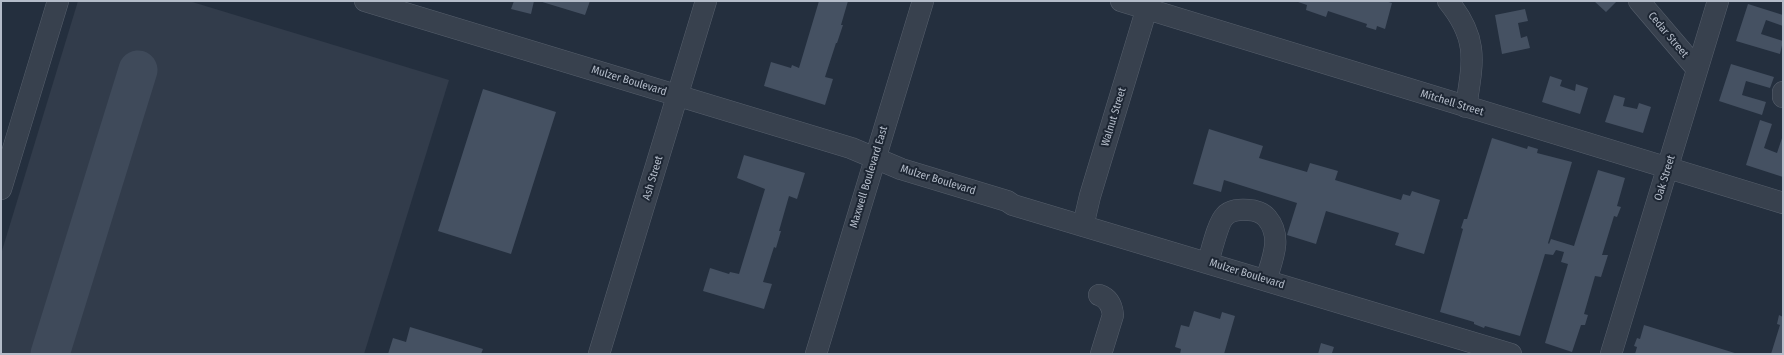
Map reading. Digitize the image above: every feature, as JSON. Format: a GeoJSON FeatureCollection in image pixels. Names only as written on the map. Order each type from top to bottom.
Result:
{"type":"FeatureCollection","features":[{"type":"Feature","properties":{"kind":"street"},"geometry":{"type":"LineString","coordinates":[[1,189],[58,1]]}},
{"type":"Feature","properties":{"kind":"street","name":"Mulzer Boulevard"},"geometry":{"type":"LineString","coordinates":[[365,1],[851,148],[901,169],[1007,201],[1013,205],[1208,262],[1511,354]]}},
{"type":"Feature","properties":{"kind":"street","name":"Ash Street"},"geometry":{"type":"LineString","coordinates":[[599,354],[706,1]]}},
{"type":"Feature","properties":{"kind":"street","name":"Maxwell Boulevard East"},"geometry":{"type":"LineString","coordinates":[[816,354],[923,1]]}},
{"type":"Feature","properties":{"kind":"street","name":"Mitchell Street"},"geometry":{"type":"LineString","coordinates":[[1121,1],[1148,5],[1466,107],[1783,203]]}},
{"type":"Feature","properties":{"kind":"street"},"geometry":{"type":"LineString","coordinates":[[1448,1],[1463,23],[1470,42],[1472,68],[1466,107]]}},
{"type":"Feature","properties":{"kind":"street","name":"Cedar Street"},"geometry":{"type":"LineString","coordinates":[[1639,1],[1697,69]]}},
{"type":"Feature","properties":{"kind":"street","name":"Oak Street"},"geometry":{"type":"LineString","coordinates":[[1611,354],[1718,1]]}},
{"type":"Feature","properties":{"kind":"street","name":"Walnut Street"},"geometry":{"type":"LineString","coordinates":[[1083,226],[1090,196],[1148,5]]}},
{"type":"Feature","properties":{"kind":"street"},"geometry":{"type":"LineString","coordinates":[[1783,92],[1783,97]]}},
{"type":"Feature","properties":{"kind":"street"},"geometry":{"type":"LineString","coordinates":[[1208,262],[1219,228],[1225,216],[1238,210],[1251,210],[1264,215],[1272,224],[1276,235],[1275,248],[1266,280]]}},
{"type":"Feature","properties":{"kind":"street"},"geometry":{"type":"LineString","coordinates":[[1099,295],[1108,301],[1112,308],[1113,314],[1101,354]]}},
{"type":"Feature","properties":{"kind":"shaded area"},"geometry":{"type":"Polygon","coordinates":[[[78,1],[189,1],[449,80],[364,354],[1,354],[1,254],[78,1]]]}},
{"type":"Feature","properties":{"kind":"building"},"geometry":{"type":"Polygon","coordinates":[[[514,1],[534,1],[531,14],[511,9],[514,1]]]}},
{"type":"Feature","properties":{"kind":"building"},"geometry":{"type":"Polygon","coordinates":[[[539,1],[590,1],[585,15],[539,1]]]}},
{"type":"Feature","properties":{"kind":"building"},"geometry":{"type":"Polygon","coordinates":[[[819,1],[848,1],[841,25],[843,25],[825,77],[833,79],[825,105],[764,86],[771,62],[791,68],[792,65],[799,68],[819,1]]]}},
{"type":"Feature","properties":{"kind":"building"},"geometry":{"type":"Polygon","coordinates":[[[1295,1],[1385,1],[1392,3],[1385,29],[1377,26],[1376,30],[1366,27],[1367,24],[1328,11],[1326,17],[1306,10],[1307,5],[1295,1]]]}},
{"type":"Feature","properties":{"kind":"building"},"geometry":{"type":"Polygon","coordinates":[[[1594,1],[1617,1],[1606,12],[1594,1]]]}},
{"type":"Feature","properties":{"kind":"building"},"geometry":{"type":"Polygon","coordinates":[[[1748,4],[1783,15],[1783,26],[1766,20],[1761,34],[1783,41],[1780,54],[1736,41],[1748,4]]]}},
{"type":"Feature","properties":{"kind":"building"},"geometry":{"type":"Polygon","coordinates":[[[1525,9],[1528,21],[1518,23],[1521,38],[1527,36],[1530,48],[1502,54],[1495,15],[1525,9]]]}},
{"type":"Feature","properties":{"kind":"building"},"geometry":{"type":"Polygon","coordinates":[[[1731,64],[1774,77],[1770,88],[1746,81],[1742,95],[1766,102],[1762,115],[1719,101],[1731,64]]]}},
{"type":"Feature","properties":{"kind":"building"},"geometry":{"type":"Polygon","coordinates":[[[1550,76],[1562,80],[1560,86],[1575,91],[1576,84],[1588,88],[1580,114],[1542,102],[1550,76]]]}},
{"type":"Feature","properties":{"kind":"building"},"geometry":{"type":"Polygon","coordinates":[[[483,89],[556,112],[511,254],[438,231],[483,89]]]}},
{"type":"Feature","properties":{"kind":"building"},"geometry":{"type":"Polygon","coordinates":[[[1614,95],[1625,98],[1623,106],[1637,109],[1639,103],[1651,107],[1643,133],[1605,122],[1614,95]]]}},
{"type":"Feature","properties":{"kind":"building"},"geometry":{"type":"Polygon","coordinates":[[[1760,120],[1772,124],[1764,148],[1777,153],[1783,135],[1783,177],[1746,165],[1760,120]]]}},
{"type":"Feature","properties":{"kind":"building"},"geometry":{"type":"Polygon","coordinates":[[[1209,129],[1263,146],[1259,158],[1307,172],[1310,163],[1338,171],[1335,180],[1401,200],[1403,194],[1410,196],[1412,191],[1440,200],[1424,254],[1395,245],[1399,233],[1326,211],[1316,244],[1287,235],[1297,203],[1224,180],[1221,192],[1193,184],[1209,129]]]}},
{"type":"Feature","properties":{"kind":"building"},"geometry":{"type":"Polygon","coordinates":[[[1492,138],[1527,149],[1528,146],[1538,149],[1537,153],[1572,162],[1548,243],[1549,244],[1551,239],[1574,246],[1598,170],[1625,178],[1617,206],[1621,207],[1617,217],[1614,216],[1602,255],[1608,255],[1601,277],[1595,276],[1584,314],[1588,315],[1585,325],[1581,325],[1572,352],[1545,343],[1568,264],[1561,262],[1564,252],[1556,250],[1553,255],[1545,254],[1520,336],[1485,326],[1484,328],[1474,324],[1474,322],[1440,312],[1463,229],[1461,228],[1464,219],[1467,219],[1492,138]]]}},
{"type":"Feature","properties":{"kind":"building"},"geometry":{"type":"Polygon","coordinates":[[[744,155],[805,173],[797,199],[789,196],[779,231],[781,231],[776,248],[774,247],[763,282],[772,284],[764,309],[703,291],[710,268],[729,274],[730,272],[739,274],[765,189],[737,178],[744,155]]]}},
{"type":"Feature","properties":{"kind":"building"},"geometry":{"type":"Polygon","coordinates":[[[1194,311],[1220,319],[1222,312],[1235,316],[1224,354],[1180,354],[1181,349],[1175,347],[1181,325],[1189,327],[1194,311]]]}},
{"type":"Feature","properties":{"kind":"building"},"geometry":{"type":"Polygon","coordinates":[[[1779,315],[1783,317],[1783,354],[1771,354],[1780,325],[1777,324],[1779,315]]]}},
{"type":"Feature","properties":{"kind":"building"},"geometry":{"type":"Polygon","coordinates":[[[1644,325],[1738,354],[1635,354],[1637,347],[1634,346],[1637,338],[1640,339],[1644,325]]]}},
{"type":"Feature","properties":{"kind":"building"},"geometry":{"type":"Polygon","coordinates":[[[410,327],[483,349],[481,354],[388,354],[393,338],[406,342],[410,327]]]}},
{"type":"Feature","properties":{"kind":"building"},"geometry":{"type":"Polygon","coordinates":[[[1321,343],[1334,347],[1332,353],[1335,354],[1318,354],[1321,343]]]}},
{"type":"Feature","properties":{"kind":"taxiway"},"geometry":{"type":"LineString","coordinates":[[50,354],[138,70]]}}]}
